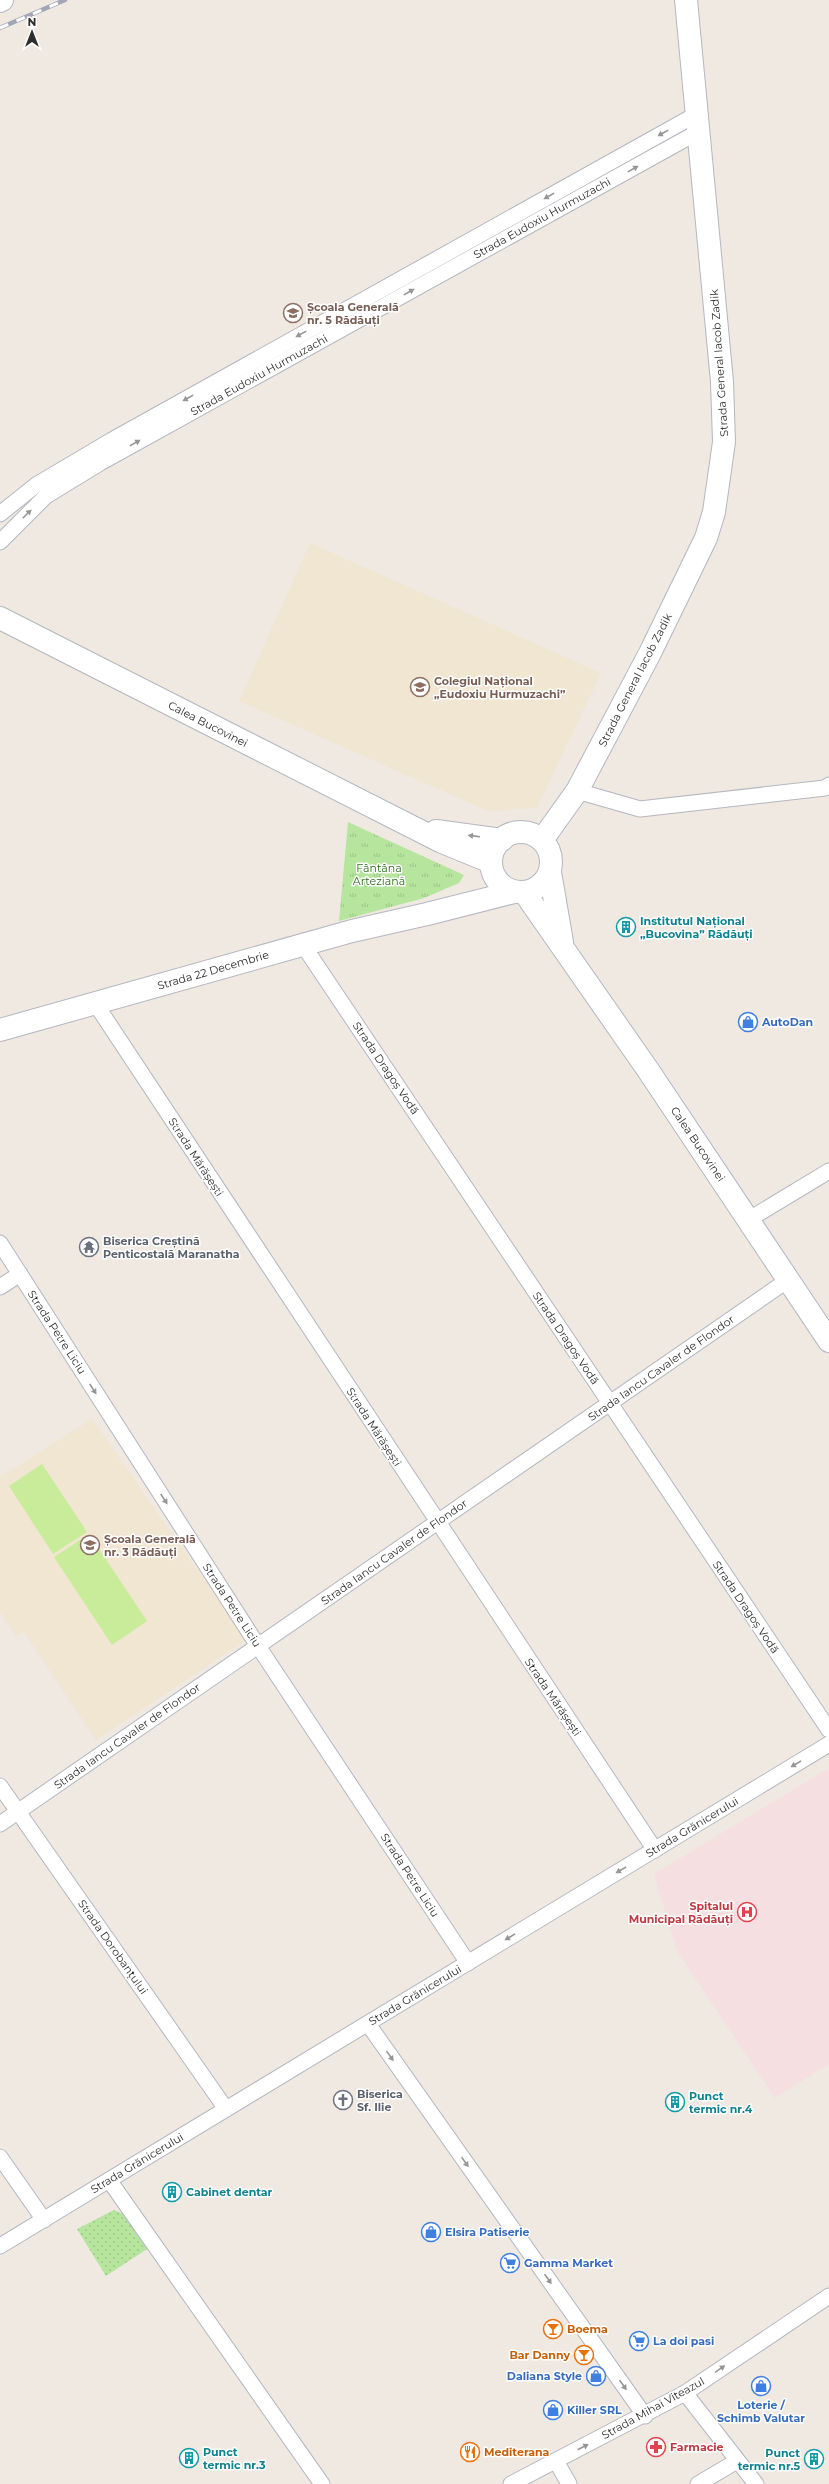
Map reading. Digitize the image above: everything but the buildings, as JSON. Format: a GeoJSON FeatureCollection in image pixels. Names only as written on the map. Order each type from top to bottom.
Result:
{"type":"FeatureCollection","features":[{"type":"Feature","properties":{"kind":"street","name":"Strada General Iacob Zadik"},"geometry":{"type":"LineString","coordinates":[[542,840],[577,791],[656,642],[706,538],[714,512],[724,442],[722,382],[686,0]]}},
{"type":"Feature","properties":{"kind":"street","name":"Strada Eudoxiu Hurmuzachi"},"geometry":{"type":"LineString","coordinates":[[0,514],[36,485],[112,440],[698,123]]}},
{"type":"Feature","properties":{"kind":"street","name":"Strada Eudoxiu Hurmuzachi"},"geometry":{"type":"LineString","coordinates":[[0,542],[46,496],[112,456],[698,123]]}},
{"type":"Feature","properties":{"kind":"street","name":"Calea Bucovinei"},"geometry":{"type":"LineString","coordinates":[[0,618],[255,748],[417,828],[493,869]]}},
{"type":"Feature","properties":{"kind":"street"},"geometry":{"type":"LineString","coordinates":[[577,791],[640,808],[825,788],[829,785]]}},
{"type":"Feature","properties":{"kind":"street","name":"Strada General Iacob Zadik"},"geometry":{"type":"LineString","coordinates":[[551,868],[577,791]]}},
{"type":"Feature","properties":{"kind":"street","name":"Calea Bucovinei"},"geometry":{"type":"LineString","coordinates":[[417,828],[502,840]]}},
{"type":"Feature","properties":{"kind":"street"},"geometry":{"type":"LineString","coordinates":[[526,833],[542,840],[548,847],[551,868],[540,886],[519,892],[503,886],[493,869],[496,846],[509,835],[526,833]]}},
{"type":"Feature","properties":{"kind":"street","name":"Calea Bucovinei"},"geometry":{"type":"LineString","coordinates":[[551,868],[563,949]]}},
{"type":"Feature","properties":{"kind":"street","name":"Strada 22 Decembrie"},"geometry":{"type":"LineString","coordinates":[[427,914],[493,869]]}},
{"type":"Feature","properties":{"kind":"street","name":"Calea Bucovinei"},"geometry":{"type":"LineString","coordinates":[[519,892],[563,949],[648,1070],[829,1341]]}},
{"type":"Feature","properties":{"kind":"street","name":"Strada 22 Decembrie"},"geometry":{"type":"LineString","coordinates":[[0,1030],[352,931],[519,892]]}},
{"type":"Feature","properties":{"kind":"street","name":"Strada Dragoș Vodă"},"geometry":{"type":"LineString","coordinates":[[303,945],[829,1730]]}},
{"type":"Feature","properties":{"kind":"street","name":"Strada Mărășești"},"geometry":{"type":"LineString","coordinates":[[95,1004],[655,1850]]}},
{"type":"Feature","properties":{"kind":"street"},"geometry":{"type":"LineString","coordinates":[[748,1220],[829,1170]]}},
{"type":"Feature","properties":{"kind":"street","name":"Strada Petre Liciu"},"geometry":{"type":"LineString","coordinates":[[0,1243],[258,1646],[468,1963]]}},
{"type":"Feature","properties":{"kind":"street"},"geometry":{"type":"LineString","coordinates":[[0,1287],[20,1274]]}},
{"type":"Feature","properties":{"kind":"street","name":"Strada Iancu Cavaler de Flondor"},"geometry":{"type":"LineString","coordinates":[[0,1824],[788,1280]]}},
{"type":"Feature","properties":{"kind":"street","name":"Strada Grănicerului"},"geometry":{"type":"LineString","coordinates":[[0,2246],[829,1744]]}},
{"type":"Feature","properties":{"kind":"street","name":"Strada Dorobanțului"},"geometry":{"type":"LineString","coordinates":[[0,1786],[226,2109]]}},
{"type":"Feature","properties":{"kind":"street"},"geometry":{"type":"LineString","coordinates":[[368,2024],[645,2416]]}},
{"type":"Feature","properties":{"kind":"street"},"geometry":{"type":"LineString","coordinates":[[0,2157],[44,2220]]}},
{"type":"Feature","properties":{"kind":"street"},"geometry":{"type":"LineString","coordinates":[[109,2180],[322,2484]]}},
{"type":"Feature","properties":{"kind":"street","name":"Strada Mihai Viteazul"},"geometry":{"type":"LineString","coordinates":[[511,2484],[645,2416],[685,2393],[829,2296]]}},
{"type":"Feature","properties":{"kind":"street"},"geometry":{"type":"LineString","coordinates":[[685,2393],[756,2484]]}},
{"type":"Feature","properties":{"kind":"street"},"geometry":{"type":"LineString","coordinates":[[556,2460],[569,2484]]}},
{"type":"Feature","properties":{"kind":"street"},"geometry":{"type":"LineString","coordinates":[[698,2484],[737,2460]]}},
{"type":"Feature","properties":{"kind":"shaded area","name":"Colegiul Național „Eudoxiu Hurmuzachi”"},"geometry":{"type":"Polygon","coordinates":[[[310,543],[601,673],[537,808],[488,811],[239,701],[310,543]]]}},
{"type":"Feature","properties":{"kind":"shaded area","name":"Școala Generală nr. 3 Rădăuți"},"geometry":{"type":"Polygon","coordinates":[[[92,1419],[246,1640],[96,1740],[24,1632],[16,1636],[0,1612],[0,1477],[92,1419]]]}},
{"type":"Feature","properties":{"kind":"shaded area","name":"Spitalul Municipal Rădăuți"},"geometry":{"type":"Polygon","coordinates":[[[829,1768],[829,2064],[775,2098],[677,1951],[654,1874],[829,1768]]]}},
{"type":"Feature","properties":{"kind":"green space","name":"Fântâna Arteziană"},"geometry":{"type":"Polygon","coordinates":[[[348,822],[464,875],[459,883],[424,898],[339,921],[348,822]]]}},
{"type":"Feature","properties":{"kind":"green space"},"geometry":{"type":"Polygon","coordinates":[[[42,1464],[87,1532],[53,1554],[9,1486],[42,1464]]]}},
{"type":"Feature","properties":{"kind":"green space"},"geometry":{"type":"Polygon","coordinates":[[[89,1534],[147,1621],[112,1645],[54,1557],[89,1534]]]}},
{"type":"Feature","properties":{"kind":"green space"},"geometry":{"type":"Polygon","coordinates":[[[114,2210],[126,2215],[147,2249],[106,2276],[77,2229],[114,2210]]]}},
{"type":"Feature","properties":{"kind":"railway"},"geometry":{"type":"LineString","coordinates":[[0,28],[65,0]]}},
{"type":"Feature","properties":{"kind":"place","name":"Școala Generală nr. 5 Rădăuți"},"geometry":{"type":"Point","coordinates":[293,313]}},
{"type":"Feature","properties":{"kind":"place","name":"Colegiul Național „Eudoxiu Hurmuzachi”"},"geometry":{"type":"Point","coordinates":[420,687]}},
{"type":"Feature","properties":{"kind":"place","name":"Institutul Național „Bucovina” Rădăuți"},"geometry":{"type":"Point","coordinates":[626,927]}},
{"type":"Feature","properties":{"kind":"place","name":"AutoDan"},"geometry":{"type":"Point","coordinates":[748,1022]}},
{"type":"Feature","properties":{"kind":"place","name":"Biserica Creștină Penticostală Maranatha"},"geometry":{"type":"Point","coordinates":[89,1247]}},
{"type":"Feature","properties":{"kind":"place","name":"Școala Generală nr. 3 Rădăuți"},"geometry":{"type":"Point","coordinates":[90,1545]}},
{"type":"Feature","properties":{"kind":"place","name":"Spitalul Municipal Rădăuți"},"geometry":{"type":"Point","coordinates":[747,1912]}},
{"type":"Feature","properties":{"kind":"place","name":"Biserica Sf. Ilie"},"geometry":{"type":"Point","coordinates":[343,2100]}},
{"type":"Feature","properties":{"kind":"place","name":"Punct termic nr.4"},"geometry":{"type":"Point","coordinates":[675,2102]}},
{"type":"Feature","properties":{"kind":"place","name":"Cabinet dentar"},"geometry":{"type":"Point","coordinates":[172,2192]}},
{"type":"Feature","properties":{"kind":"place","name":"Elsira Patiserie"},"geometry":{"type":"Point","coordinates":[431,2232]}},
{"type":"Feature","properties":{"kind":"place","name":"Gamma Market"},"geometry":{"type":"Point","coordinates":[510,2263]}},
{"type":"Feature","properties":{"kind":"place","name":"Boema"},"geometry":{"type":"Point","coordinates":[553,2329]}},
{"type":"Feature","properties":{"kind":"place","name":"La doi pasi"},"geometry":{"type":"Point","coordinates":[639,2341]}},
{"type":"Feature","properties":{"kind":"place","name":"Bar Danny"},"geometry":{"type":"Point","coordinates":[584,2355]}},
{"type":"Feature","properties":{"kind":"place","name":"Daliana Style"},"geometry":{"type":"Point","coordinates":[596,2376]}},
{"type":"Feature","properties":{"kind":"place","name":"Loterie / Schimb Valutar"},"geometry":{"type":"Point","coordinates":[761,2386]}},
{"type":"Feature","properties":{"kind":"place","name":"Killer SRL"},"geometry":{"type":"Point","coordinates":[553,2410]}},
{"type":"Feature","properties":{"kind":"place","name":"Farmacie"},"geometry":{"type":"Point","coordinates":[656,2447]}},
{"type":"Feature","properties":{"kind":"place","name":"Mediterana"},"geometry":{"type":"Point","coordinates":[470,2452]}},
{"type":"Feature","properties":{"kind":"place","name":"Punct termic nr.3"},"geometry":{"type":"Point","coordinates":[189,2458]}},
{"type":"Feature","properties":{"kind":"place","name":"Punct termic nr.5"},"geometry":{"type":"Point","coordinates":[814,2459]}}]}
